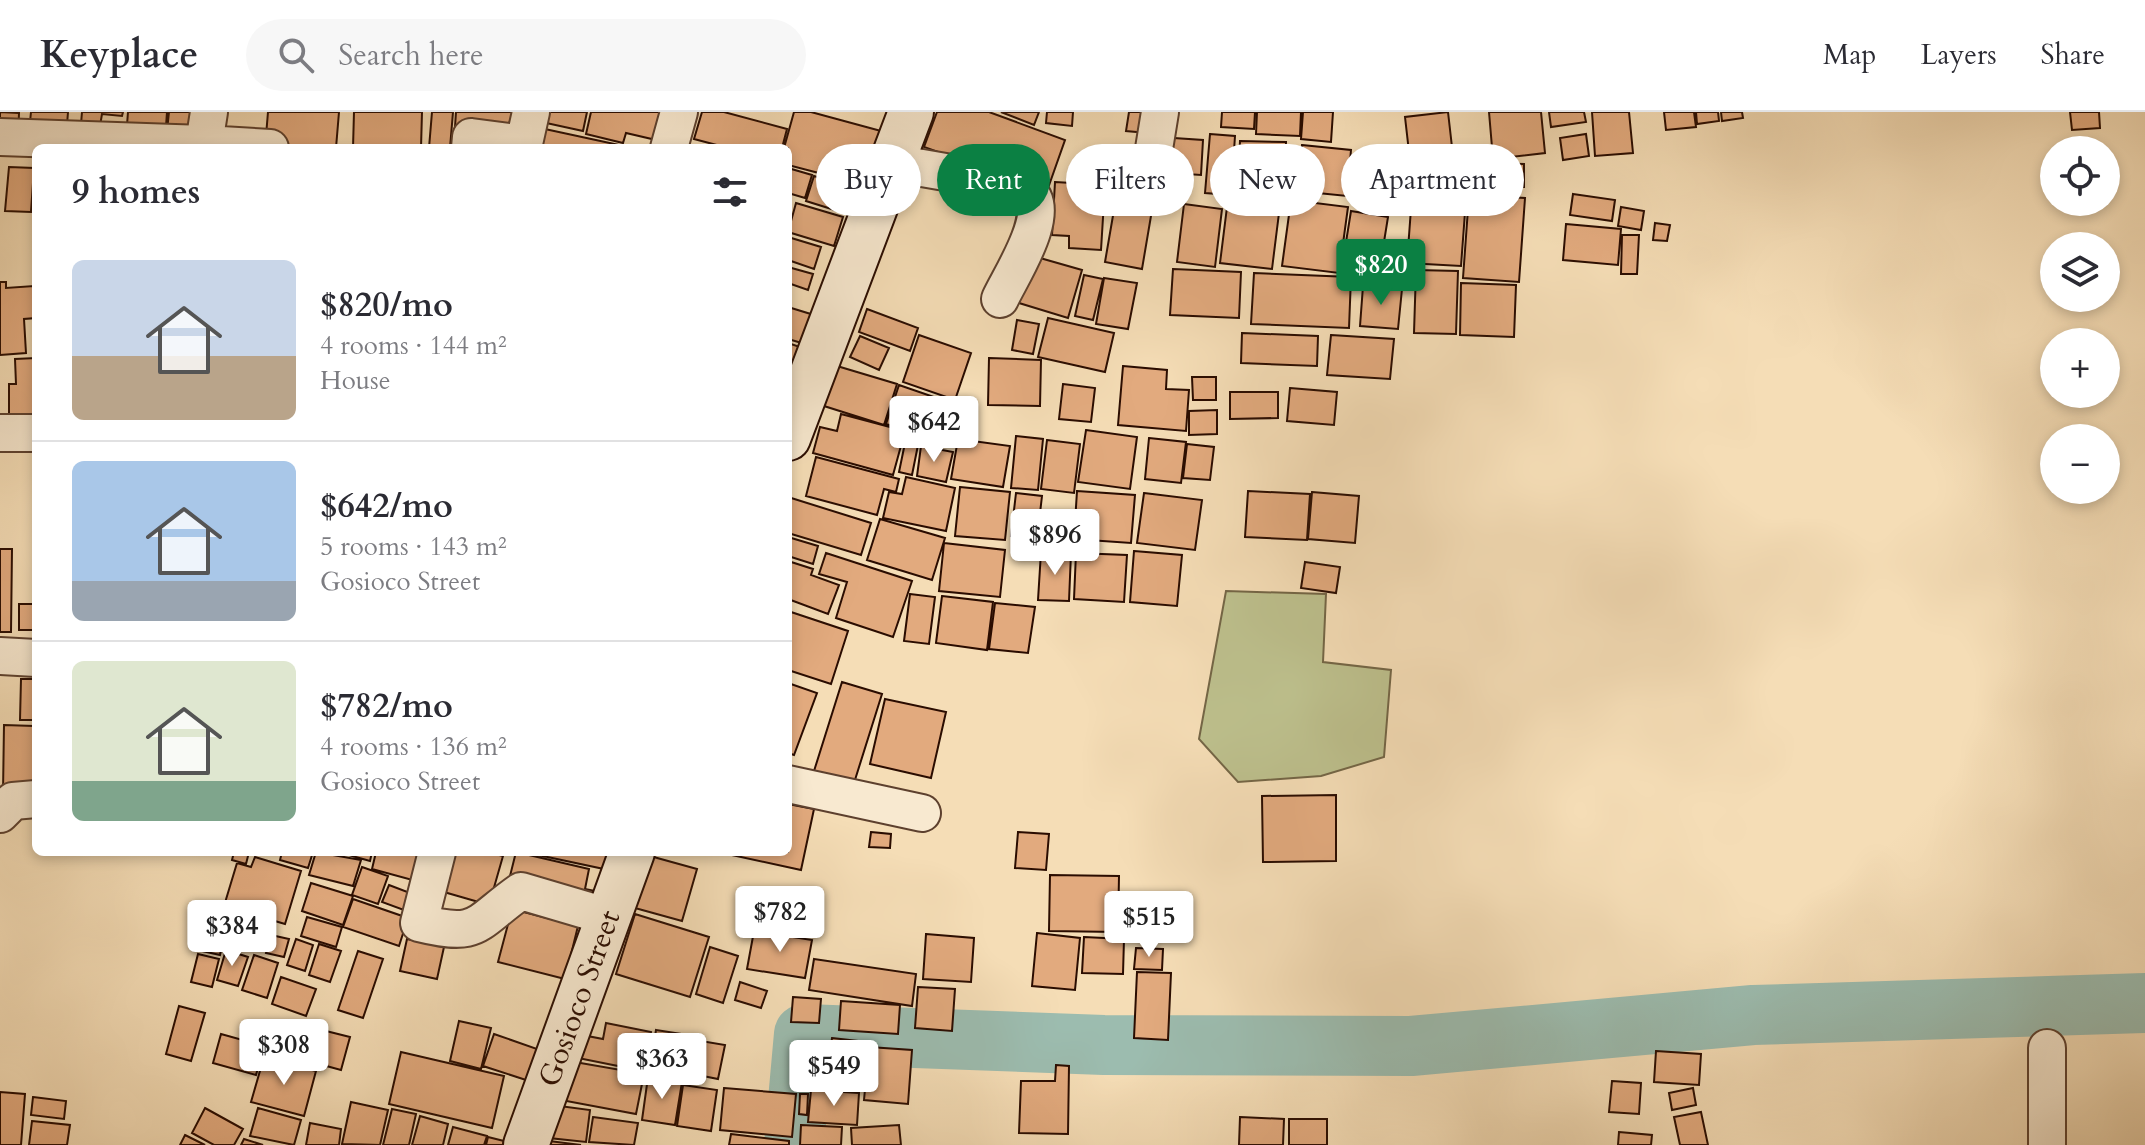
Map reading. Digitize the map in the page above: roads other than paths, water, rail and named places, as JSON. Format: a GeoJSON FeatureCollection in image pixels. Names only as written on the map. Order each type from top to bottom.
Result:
{"type":"FeatureCollection","features":[{"type":"Feature","properties":{"kind":"street"},"geometry":{"type":"LineString","coordinates":[[670,144],[679,112]]}},
{"type":"Feature","properties":{"kind":"street"},"geometry":{"type":"LineString","coordinates":[[900,144],[911,112]]}},
{"type":"Feature","properties":{"kind":"street"},"geometry":{"type":"LineString","coordinates":[[1155,144],[1160,112]]}},
{"type":"Feature","properties":{"kind":"street"},"geometry":{"type":"LineString","coordinates":[[0,137],[205,135],[250,144]]}},
{"type":"Feature","properties":{"kind":"street"},"geometry":{"type":"LineString","coordinates":[[470,144],[471,137],[526,135]]}},
{"type":"Feature","properties":{"kind":"street"},"geometry":{"type":"LineString","coordinates":[[921,168],[1009,183],[1027,190],[1032,197],[1038,219],[1000,299]]}},
{"type":"Feature","properties":{"kind":"street"},"geometry":{"type":"LineString","coordinates":[[792,428],[873,216]]}},
{"type":"Feature","properties":{"kind":"street"},"geometry":{"type":"LineString","coordinates":[[0,433],[32,433]]}},
{"type":"Feature","properties":{"kind":"street"},"geometry":{"type":"LineString","coordinates":[[0,656],[32,658]]}},
{"type":"Feature","properties":{"kind":"street"},"geometry":{"type":"LineString","coordinates":[[792,785],[922,813]]}},
{"type":"Feature","properties":{"kind":"street"},"geometry":{"type":"LineString","coordinates":[[0,814],[13,801],[32,799]]}},
{"type":"Feature","properties":{"kind":"street"},"geometry":{"type":"LineString","coordinates":[[436,856],[419,923],[455,932],[468,930],[521,891],[609,917]]}},
{"type":"Feature","properties":{"kind":"street","name":"Gosioco Street"},"geometry":{"type":"LineString","coordinates":[[526,1145],[631,856]]}},
{"type":"Feature","properties":{"kind":"street"},"geometry":{"type":"LineString","coordinates":[[2047,1048],[2047,1145]]}},
{"type":"Feature","properties":{"kind":"waterway"},"geometry":{"type":"LineString","coordinates":[[794,1145],[804,1034],[1104,1045],[1411,1046],[1753,1015],[2145,1003]]}}]}
